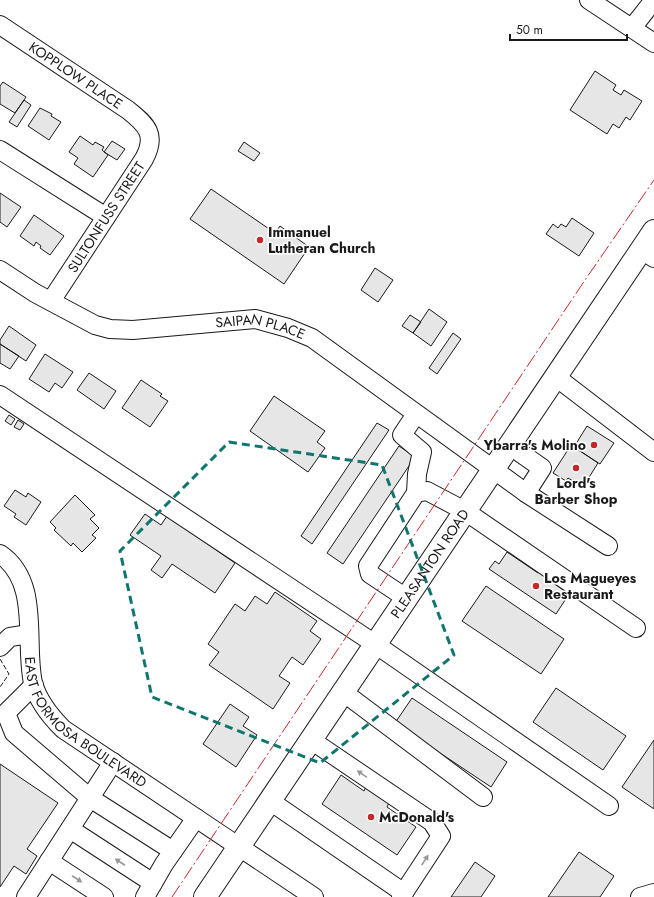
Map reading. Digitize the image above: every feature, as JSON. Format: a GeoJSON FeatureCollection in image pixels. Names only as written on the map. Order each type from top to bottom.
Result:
{"type":"FeatureCollection","features":[{"type":"Feature","properties":{"kind":"main road","name":"PLEASANTON ROAD"},"geometry":{"type":"LineString","coordinates":[[205,897],[492,469],[556,377],[648,254],[654,231]]}},
{"type":"Feature","properties":{"kind":"street"},"geometry":{"type":"LineString","coordinates":[[589,0],[654,43]]}},
{"type":"Feature","properties":{"kind":"street"},"geometry":{"type":"LineString","coordinates":[[632,28],[654,0]]}},
{"type":"Feature","properties":{"kind":"street","name":"KOPPLOW PLACE"},"geometry":{"type":"LineString","coordinates":[[0,25],[128,110],[140,119],[148,129]]}},
{"type":"Feature","properties":{"kind":"street","name":"SULTONFUSS STREET"},"geometry":{"type":"LineString","coordinates":[[51,301],[149,150],[151,139],[148,129]]}},
{"type":"Feature","properties":{"kind":"street"},"geometry":{"type":"LineString","coordinates":[[0,150],[106,217]]}},
{"type":"Feature","properties":{"kind":"street","name":"SAIPAN PLACE"},"geometry":{"type":"LineString","coordinates":[[0,270],[35,293],[95,325],[110,329],[133,330],[255,320],[288,328],[312,338],[526,493],[608,546]]}},
{"type":"Feature","properties":{"kind":"street"},"geometry":{"type":"LineString","coordinates":[[556,377],[654,452]]}},
{"type":"Feature","properties":{"kind":"street"},"geometry":{"type":"LineString","coordinates":[[0,395],[375,644],[609,806]]}},
{"type":"Feature","properties":{"kind":"street"},"geometry":{"type":"LineString","coordinates":[[406,598],[370,574],[368,566],[416,493],[417,474],[422,452],[402,435],[416,414]]}},
{"type":"Feature","properties":{"kind":"street"},"geometry":{"type":"LineString","coordinates":[[509,446],[542,468],[526,493]]}},
{"type":"Feature","properties":{"kind":"street"},"geometry":{"type":"LineString","coordinates":[[416,493],[427,491],[465,511],[636,628]]}},
{"type":"Feature","properties":{"kind":"street","name":"EAST FORMOSA BOULEVARD"},"geometry":{"type":"LineString","coordinates":[[0,554],[16,570],[22,584],[27,600],[30,664],[34,685],[43,705],[51,717],[63,729],[314,897]]}},
{"type":"Feature","properties":{"kind":"street"},"geometry":{"type":"LineString","coordinates":[[0,647],[10,637],[29,634]]}},
{"type":"Feature","properties":{"kind":"street"},"geometry":{"type":"LineString","coordinates":[[34,685],[6,713],[14,733],[90,798],[173,851]]}},
{"type":"Feature","properties":{"kind":"street"},"geometry":{"type":"LineString","coordinates":[[343,692],[484,797]]}},
{"type":"Feature","properties":{"kind":"street"},"geometry":{"type":"LineString","coordinates":[[270,801],[403,895],[441,836],[432,822],[311,740]]}},
{"type":"Feature","properties":{"kind":"street"},"geometry":{"type":"LineString","coordinates":[[34,894],[49,861],[113,762]]}},
{"type":"Feature","properties":{"kind":"street"},"geometry":{"type":"LineString","coordinates":[[70,829],[149,890],[173,851],[196,818]]}},
{"type":"Feature","properties":{"kind":"street"},"geometry":{"type":"LineString","coordinates":[[49,861],[104,897]]}},
{"type":"Feature","properties":{"kind":"street"},"geometry":{"type":"LineString","coordinates":[[640,897],[654,893]]}},
{"type":"Feature","properties":{"kind":"highlighted area"},"geometry":{"type":"Polygon","coordinates":[[[229,442],[382,465],[454,655],[320,763],[152,697],[120,551],[229,442]]]}},
{"type":"Feature","properties":{"kind":"building"},"geometry":{"type":"Polygon","coordinates":[[[595,71],[616,85],[613,90],[621,95],[624,90],[642,101],[630,120],[626,117],[619,128],[613,124],[607,134],[570,110],[595,71]]]}},
{"type":"Feature","properties":{"kind":"building"},"geometry":{"type":"Polygon","coordinates":[[[3,82],[26,97],[15,113],[0,104],[0,86],[3,82]]]}},
{"type":"Feature","properties":{"kind":"building"},"geometry":{"type":"Polygon","coordinates":[[[24,100],[31,105],[17,127],[9,122],[24,100]]]}},
{"type":"Feature","properties":{"kind":"building"},"geometry":{"type":"Polygon","coordinates":[[[40,108],[52,114],[51,116],[61,122],[49,140],[28,126],[40,108]]]}},
{"type":"Feature","properties":{"kind":"building"},"geometry":{"type":"Polygon","coordinates":[[[80,136],[93,145],[95,142],[104,147],[102,150],[108,155],[93,177],[74,164],[78,158],[69,152],[80,136]]]}},
{"type":"Feature","properties":{"kind":"building"},"geometry":{"type":"Polygon","coordinates":[[[112,141],[125,149],[117,160],[104,152],[112,141]]]}},
{"type":"Feature","properties":{"kind":"building"},"geometry":{"type":"Polygon","coordinates":[[[244,142],[260,153],[254,161],[238,151],[244,142]]]}},
{"type":"Feature","properties":{"kind":"building","name":"Immanuel Lutheran Church"},"geometry":{"type":"Polygon","coordinates":[[[211,189],[275,233],[280,226],[309,247],[284,284],[190,219],[211,189]]]}},
{"type":"Feature","properties":{"kind":"building"},"geometry":{"type":"Polygon","coordinates":[[[0,193],[21,207],[7,227],[0,222],[0,193]]]}},
{"type":"Feature","properties":{"kind":"building"},"geometry":{"type":"Polygon","coordinates":[[[34,215],[64,236],[50,255],[40,248],[41,246],[36,242],[34,246],[20,236],[34,215]]]}},
{"type":"Feature","properties":{"kind":"building"},"geometry":{"type":"Polygon","coordinates":[[[572,218],[594,233],[579,256],[546,234],[553,224],[558,228],[561,224],[566,227],[572,218]]]}},
{"type":"Feature","properties":{"kind":"building"},"geometry":{"type":"Polygon","coordinates":[[[375,268],[393,280],[378,302],[361,290],[375,268]]]}},
{"type":"Feature","properties":{"kind":"building"},"geometry":{"type":"Polygon","coordinates":[[[429,309],[447,322],[431,346],[413,333],[429,309]]]}},
{"type":"Feature","properties":{"kind":"building"},"geometry":{"type":"Polygon","coordinates":[[[410,315],[421,322],[413,333],[402,326],[410,315]]]}},
{"type":"Feature","properties":{"kind":"building"},"geometry":{"type":"Polygon","coordinates":[[[9,326],[36,345],[26,361],[0,344],[0,340],[9,326]]]}},
{"type":"Feature","properties":{"kind":"building"},"geometry":{"type":"Polygon","coordinates":[[[453,333],[461,339],[437,374],[429,368],[453,333]]]}},
{"type":"Feature","properties":{"kind":"building"},"geometry":{"type":"Polygon","coordinates":[[[0,344],[19,356],[10,369],[0,363],[0,344]]]}},
{"type":"Feature","properties":{"kind":"building"},"geometry":{"type":"Polygon","coordinates":[[[45,354],[73,372],[62,388],[55,383],[49,392],[29,379],[45,354]]]}},
{"type":"Feature","properties":{"kind":"building"},"geometry":{"type":"Polygon","coordinates":[[[89,373],[116,391],[104,409],[77,390],[89,373]]]}},
{"type":"Feature","properties":{"kind":"building"},"geometry":{"type":"Polygon","coordinates":[[[141,380],[162,394],[160,396],[168,401],[150,427],[122,408],[141,380]]]}},
{"type":"Feature","properties":{"kind":"building"},"geometry":{"type":"Polygon","coordinates":[[[274,396],[325,431],[317,442],[325,448],[308,472],[250,431],[274,396]]]}},
{"type":"Feature","properties":{"kind":"building"},"geometry":{"type":"Polygon","coordinates":[[[9,415],[15,419],[11,425],[5,421],[9,415]]]}},
{"type":"Feature","properties":{"kind":"building"},"geometry":{"type":"Polygon","coordinates":[[[18,420],[24,424],[20,430],[14,427],[18,420]]]}},
{"type":"Feature","properties":{"kind":"building"},"geometry":{"type":"Polygon","coordinates":[[[377,423],[389,430],[312,544],[301,536],[377,423]]]}},
{"type":"Feature","properties":{"kind":"building","name":"Ybarra's Molino"},"geometry":{"type":"Polygon","coordinates":[[[587,426],[614,443],[600,464],[574,447],[587,426]]]}},
{"type":"Feature","properties":{"kind":"building","name":"Lord's Barber Shop"},"geometry":{"type":"Polygon","coordinates":[[[571,445],[598,463],[583,487],[568,478],[566,481],[553,473],[571,445]]]}},
{"type":"Feature","properties":{"kind":"building"},"geometry":{"type":"Polygon","coordinates":[[[399,446],[415,457],[343,564],[327,553],[399,446]]]}},
{"type":"Feature","properties":{"kind":"building"},"geometry":{"type":"Polygon","coordinates":[[[15,490],[26,497],[28,493],[41,502],[26,525],[14,517],[16,514],[4,506],[15,490]]]}},
{"type":"Feature","properties":{"kind":"building"},"geometry":{"type":"Polygon","coordinates":[[[75,495],[95,515],[90,519],[99,528],[92,535],[96,538],[82,552],[73,543],[71,546],[54,530],[56,528],[50,522],[75,495]]]}},
{"type":"Feature","properties":{"kind":"building"},"geometry":{"type":"Polygon","coordinates":[[[145,514],[161,525],[167,516],[235,563],[215,593],[172,564],[162,578],[151,570],[161,556],[130,535],[145,514]]]}},
{"type":"Feature","properties":{"kind":"building","name":"Los Magueyes Restaurant"},"geometry":{"type":"Polygon","coordinates":[[[507,552],[538,573],[540,569],[549,575],[546,578],[569,594],[556,614],[489,569],[495,561],[499,564],[507,552]]]}},
{"type":"Feature","properties":{"kind":"building"},"geometry":{"type":"Polygon","coordinates":[[[486,586],[564,639],[541,674],[462,621],[486,586]]]}},
{"type":"Feature","properties":{"kind":"building"},"geometry":{"type":"Polygon","coordinates":[[[275,592],[317,621],[310,631],[321,639],[303,665],[292,657],[279,676],[290,683],[273,709],[209,665],[219,652],[208,644],[235,604],[245,611],[255,596],[267,604],[275,592]]]}},
{"type":"Feature","properties":{"kind":"building"},"geometry":{"type":"Polygon","coordinates":[[[556,688],[626,736],[603,770],[533,722],[556,688]]]}},
{"type":"Feature","properties":{"kind":"building"},"geometry":{"type":"Polygon","coordinates":[[[412,698],[507,762],[491,787],[395,723],[412,698]]]}},
{"type":"Feature","properties":{"kind":"building"},"geometry":{"type":"Polygon","coordinates":[[[230,704],[249,717],[243,726],[257,735],[236,767],[203,744],[230,704]]]}},
{"type":"Feature","properties":{"kind":"building"},"geometry":{"type":"Polygon","coordinates":[[[654,740],[654,809],[622,787],[654,740]]]}},
{"type":"Feature","properties":{"kind":"building"},"geometry":{"type":"Polygon","coordinates":[[[0,764],[58,803],[27,849],[37,856],[26,874],[14,866],[0,887],[0,764]]]}},
{"type":"Feature","properties":{"kind":"building","name":"McDonald's"},"geometry":{"type":"Polygon","coordinates":[[[341,775],[364,791],[366,787],[389,803],[387,807],[416,827],[397,855],[322,804],[341,775]]]}},
{"type":"Feature","properties":{"kind":"building"},"geometry":{"type":"Polygon","coordinates":[[[579,852],[614,876],[600,897],[548,897],[579,852]]]}},
{"type":"Feature","properties":{"kind":"building"},"geometry":{"type":"Polygon","coordinates":[[[475,862],[495,876],[481,897],[451,897],[475,862]]]}},
{"type":"Feature","properties":{"kind":"fence"},"geometry":{"type":"LineString","coordinates":[[0,659],[9,674],[0,687]]}},
{"type":"Feature","properties":{"kind":"power"},"geometry":{"type":"LineString","coordinates":[[172,897],[583,283],[654,180]]}},
{"type":"Feature","properties":{"kind":"place","name":"Immanuel Lutheran Church"},"geometry":{"type":"Point","coordinates":[260,240]}},
{"type":"Feature","properties":{"kind":"place","name":"Ybarra's Molino"},"geometry":{"type":"Point","coordinates":[594,445]}},
{"type":"Feature","properties":{"kind":"place","name":"Lord's Barber Shop"},"geometry":{"type":"Point","coordinates":[576,468]}},
{"type":"Feature","properties":{"kind":"place","name":"Los Magueyes Restaurant"},"geometry":{"type":"Point","coordinates":[536,586]}},
{"type":"Feature","properties":{"kind":"place","name":"McDonald's"},"geometry":{"type":"Point","coordinates":[371,817]}}]}
